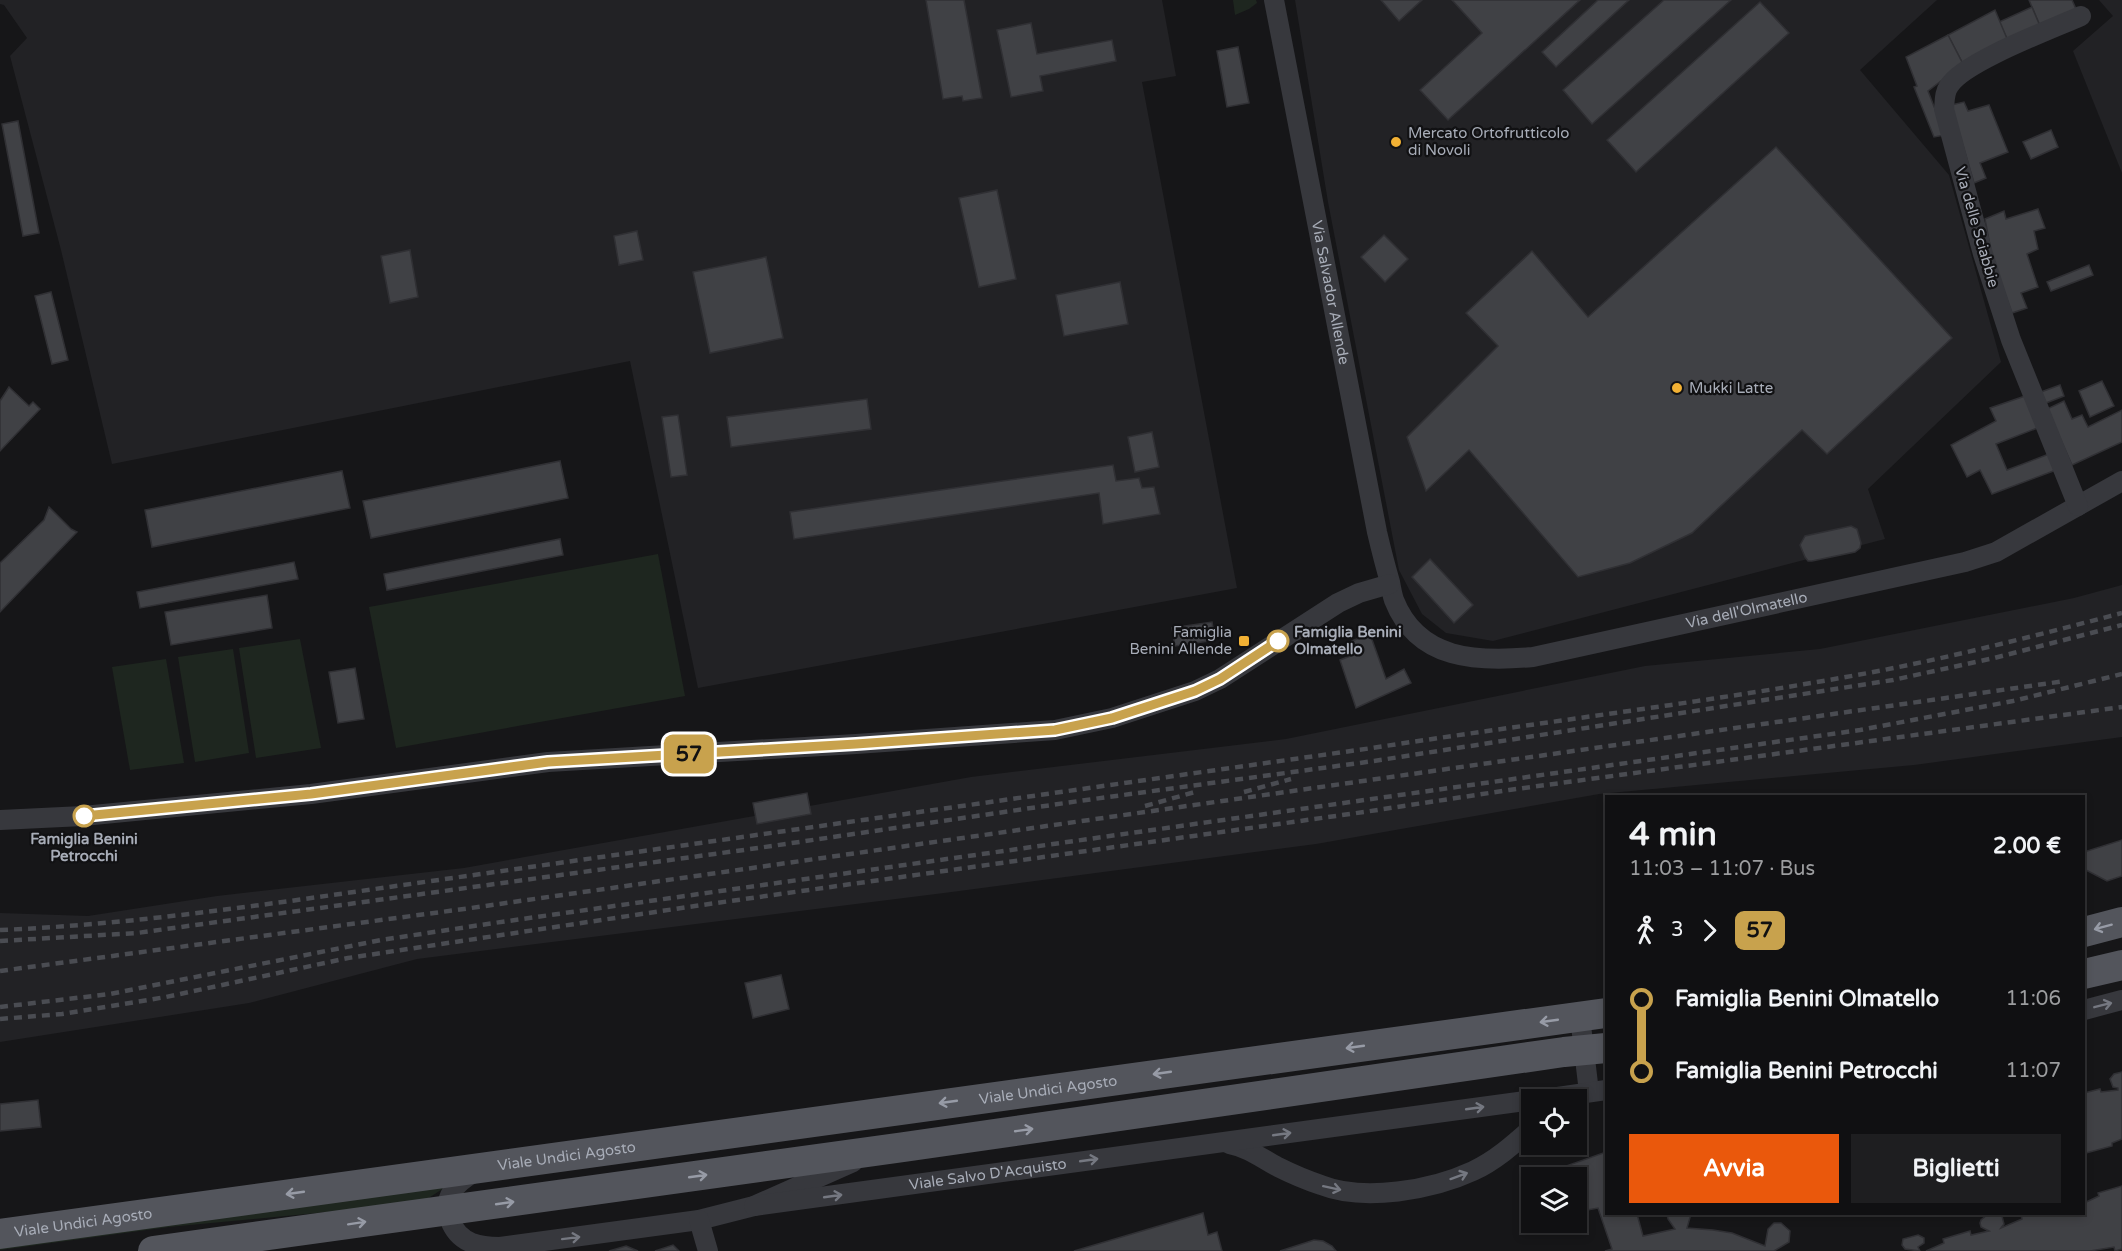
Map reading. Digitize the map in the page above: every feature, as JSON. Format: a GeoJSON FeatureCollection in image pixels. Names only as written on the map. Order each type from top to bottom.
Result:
{"type":"FeatureCollection","features":[{"type":"Feature","properties":{"kind":"main road"},"geometry":{"type":"LineString","coordinates":[[2085,932],[2122,922]]}},
{"type":"Feature","properties":{"kind":"main road"},"geometry":{"type":"LineString","coordinates":[[2085,974],[2122,965]]}},
{"type":"Feature","properties":{"kind":"main road","name":"Viale Undici Agosto"},"geometry":{"type":"LineString","coordinates":[[0,1234],[1593,1015]]}},
{"type":"Feature","properties":{"kind":"main road"},"geometry":{"type":"LineString","coordinates":[[153,1251],[1595,1049]]}},
{"type":"Feature","properties":{"kind":"street","name":"Via Salvador Allende"},"geometry":{"type":"LineString","coordinates":[[1274,0],[1377,532],[1390,584]]}},
{"type":"Feature","properties":{"kind":"street","name":"Via delle Sciabbie"},"geometry":{"type":"LineString","coordinates":[[2078,506],[2011,340],[1983,254],[1944,109],[1945,95],[1949,85],[1958,76],[1991,56],[2081,16]]}},
{"type":"Feature","properties":{"kind":"street","name":"Via dell'Olmatello"},"geometry":{"type":"LineString","coordinates":[[1390,584],[1394,599],[1413,630],[1426,641],[1444,651],[1464,658],[1483,660],[1533,657],[1965,562],[1996,552],[2122,481]]}},
{"type":"Feature","properties":{"kind":"street"},"geometry":{"type":"LineString","coordinates":[[0,820],[83,816],[311,794],[548,762],[868,744],[1055,730],[1112,718],[1195,691],[1220,679],[1338,603],[1359,593],[1390,584]]}},
{"type":"Feature","properties":{"kind":"street"},"geometry":{"type":"LineString","coordinates":[[2085,1010],[2122,1000]]}},
{"type":"Feature","properties":{"kind":"street"},"geometry":{"type":"LineString","coordinates":[[1593,1015],[1598,1091]]}},
{"type":"Feature","properties":{"kind":"street","name":"Viale Salvo D'Acquisto"},"geometry":{"type":"LineString","coordinates":[[754,1206],[1521,1101]]}},
{"type":"Feature","properties":{"kind":"street","name":"Viale Salvo D'Acquisto"},"geometry":{"type":"LineString","coordinates":[[1220,1142],[1252,1150],[1277,1167],[1325,1187],[1354,1192],[1383,1193],[1424,1187],[1473,1171],[1521,1137]]}},
{"type":"Feature","properties":{"kind":"street"},"geometry":{"type":"LineString","coordinates":[[447,1211],[451,1225],[462,1238],[487,1249],[593,1236],[699,1220],[754,1206],[852,1162],[904,1147]]}},
{"type":"Feature","properties":{"kind":"street","name":"Viale Undici Agosto"},"geometry":{"type":"LineString","coordinates":[[447,1211],[447,1200],[458,1183],[489,1165]]}},
{"type":"Feature","properties":{"kind":"street"},"geometry":{"type":"LineString","coordinates":[[699,1220],[708,1251]]}},
{"type":"Feature","properties":{"kind":"shaded area"},"geometry":{"type":"Polygon","coordinates":[[[0,0],[1162,0],[1176,76],[1142,82],[1237,588],[698,688],[630,361],[112,464],[61,250],[10,56],[27,38],[4,5],[0,4],[0,0]]]}},
{"type":"Feature","properties":{"kind":"shaded area"},"geometry":{"type":"Polygon","coordinates":[[[1233,0],[1256,0],[1257,3],[1235,15],[1233,0]]]}},
{"type":"Feature","properties":{"kind":"shaded area"},"geometry":{"type":"Polygon","coordinates":[[[1295,0],[1937,0],[1860,70],[1949,175],[2001,362],[1868,489],[1885,539],[1493,641],[1446,633],[1422,614],[1399,570],[1328,202],[1295,0]]]}},
{"type":"Feature","properties":{"kind":"shaded area"},"geometry":{"type":"Polygon","coordinates":[[[2099,0],[2122,0],[2122,173],[2073,51],[2113,16],[2099,0]]]}},
{"type":"Feature","properties":{"kind":"shaded area"},"geometry":{"type":"Polygon","coordinates":[[[658,554],[685,696],[396,748],[369,607],[658,554]]]}},
{"type":"Feature","properties":{"kind":"shaded area"},"geometry":{"type":"Polygon","coordinates":[[[2122,585],[2122,737],[1914,765],[1599,794],[1316,844],[417,959],[249,1003],[0,1042],[0,913],[88,916],[217,896],[464,868],[971,777],[1286,739],[1645,666],[1820,649],[2074,598],[2122,585]]]}},
{"type":"Feature","properties":{"kind":"shaded area"},"geometry":{"type":"Polygon","coordinates":[[[300,639],[321,748],[256,758],[239,648],[300,639]]]}},
{"type":"Feature","properties":{"kind":"shaded area"},"geometry":{"type":"Polygon","coordinates":[[[233,649],[249,753],[195,762],[178,657],[233,649]]]}},
{"type":"Feature","properties":{"kind":"shaded area"},"geometry":{"type":"Polygon","coordinates":[[[166,659],[184,763],[130,770],[112,667],[166,659]]]}},
{"type":"Feature","properties":{"kind":"shaded area"},"geometry":{"type":"Polygon","coordinates":[[[444,1185],[444,1188],[427,1199],[359,1209],[169,1227],[0,1250],[0,1245],[444,1185]]]}},
{"type":"Feature","properties":{"kind":"building"},"geometry":{"type":"Polygon","coordinates":[[[926,0],[964,0],[982,98],[963,101],[962,96],[943,99],[926,0]]]}},
{"type":"Feature","properties":{"kind":"building"},"geometry":{"type":"Polygon","coordinates":[[[1381,0],[1422,0],[1399,21],[1381,0]]]}},
{"type":"Feature","properties":{"kind":"building"},"geometry":{"type":"Polygon","coordinates":[[[1452,0],[1580,0],[1448,120],[1420,90],[1482,33],[1452,0]]]}},
{"type":"Feature","properties":{"kind":"building"},"geometry":{"type":"Polygon","coordinates":[[[1598,0],[1629,0],[1556,67],[1542,52],[1598,0]]]}},
{"type":"Feature","properties":{"kind":"building"},"geometry":{"type":"Polygon","coordinates":[[[1664,0],[1731,0],[1592,124],[1563,90],[1664,0]]]}},
{"type":"Feature","properties":{"kind":"building"},"geometry":{"type":"Polygon","coordinates":[[[2029,0],[2072,0],[2076,9],[2040,26],[2029,0]]]}},
{"type":"Feature","properties":{"kind":"building"},"geometry":{"type":"Polygon","coordinates":[[[1760,2],[1789,33],[1636,172],[1607,140],[1760,2]]]}},
{"type":"Feature","properties":{"kind":"building"},"geometry":{"type":"Polygon","coordinates":[[[2032,7],[2040,26],[2008,41],[1999,22],[2032,7]]]}},
{"type":"Feature","properties":{"kind":"building"},"geometry":{"type":"Polygon","coordinates":[[[1995,10],[2008,41],[1963,64],[1948,35],[1995,10]]]}},
{"type":"Feature","properties":{"kind":"building"},"geometry":{"type":"Polygon","coordinates":[[[1031,23],[1037,54],[1112,40],[1116,61],[1040,76],[1043,91],[1011,97],[997,30],[1031,23]]]}},
{"type":"Feature","properties":{"kind":"building"},"geometry":{"type":"Polygon","coordinates":[[[1948,35],[1963,64],[1928,91],[1945,135],[1934,137],[1914,87],[1917,86],[1906,57],[1948,35]]]}},
{"type":"Feature","properties":{"kind":"building"},"geometry":{"type":"Polygon","coordinates":[[[1238,47],[1249,103],[1227,107],[1217,51],[1238,47]]]}},
{"type":"Feature","properties":{"kind":"building"},"geometry":{"type":"Polygon","coordinates":[[[1964,102],[1968,111],[1989,105],[2008,152],[1980,163],[1986,178],[1974,183],[1951,105],[1964,102]]]}},
{"type":"Feature","properties":{"kind":"building"},"geometry":{"type":"Polygon","coordinates":[[[18,121],[39,233],[23,236],[2,124],[18,121]]]}},
{"type":"Feature","properties":{"kind":"building"},"geometry":{"type":"Polygon","coordinates":[[[2051,130],[2058,147],[2031,159],[2023,142],[2051,130]]]}},
{"type":"Feature","properties":{"kind":"building","name":"Mukki Latte"},"geometry":{"type":"Polygon","coordinates":[[[1776,147],[1952,338],[1827,454],[1802,430],[1692,533],[1630,563],[1578,577],[1469,450],[1426,491],[1407,437],[1498,346],[1466,313],[1532,251],[1588,317],[1776,147]]]}},
{"type":"Feature","properties":{"kind":"building"},"geometry":{"type":"Polygon","coordinates":[[[997,190],[1016,279],[979,287],[959,198],[997,190]]]}},
{"type":"Feature","properties":{"kind":"building"},"geometry":{"type":"Polygon","coordinates":[[[2038,209],[2045,228],[2034,231],[2038,249],[2027,254],[2038,287],[2021,293],[2027,308],[2012,313],[1993,261],[1985,219],[2004,211],[2006,219],[2038,209]]]}},
{"type":"Feature","properties":{"kind":"building"},"geometry":{"type":"Polygon","coordinates":[[[637,231],[643,260],[619,265],[614,236],[637,231]]]}},
{"type":"Feature","properties":{"kind":"building"},"geometry":{"type":"Polygon","coordinates":[[[1384,235],[1408,259],[1385,282],[1361,257],[1384,235]]]}},
{"type":"Feature","properties":{"kind":"building"},"geometry":{"type":"Polygon","coordinates":[[[410,250],[418,297],[390,303],[381,256],[410,250]]]}},
{"type":"Feature","properties":{"kind":"building"},"geometry":{"type":"Polygon","coordinates":[[[766,257],[783,338],[710,353],[693,272],[766,257]]]}},
{"type":"Feature","properties":{"kind":"building"},"geometry":{"type":"Polygon","coordinates":[[[2089,265],[2093,275],[2051,291],[2047,282],[2089,265]]]}},
{"type":"Feature","properties":{"kind":"building"},"geometry":{"type":"Polygon","coordinates":[[[1120,282],[1128,324],[1064,336],[1056,295],[1120,282]]]}},
{"type":"Feature","properties":{"kind":"building"},"geometry":{"type":"Polygon","coordinates":[[[51,292],[68,360],[52,364],[35,296],[51,292]]]}},
{"type":"Feature","properties":{"kind":"building"},"geometry":{"type":"Polygon","coordinates":[[[2102,381],[2114,406],[2090,417],[2079,391],[2102,381]]]}},
{"type":"Feature","properties":{"kind":"building"},"geometry":{"type":"Polygon","coordinates":[[[2060,385],[2064,396],[2046,403],[2041,392],[2060,385]]]}},
{"type":"Feature","properties":{"kind":"building"},"geometry":{"type":"Polygon","coordinates":[[[9,387],[29,406],[33,402],[40,409],[0,451],[0,401],[9,387]]]}},
{"type":"Feature","properties":{"kind":"building"},"geometry":{"type":"Polygon","coordinates":[[[2028,395],[2040,427],[1996,444],[2007,470],[2049,454],[2056,470],[1992,494],[1980,470],[1967,477],[1951,445],[1996,421],[1990,408],[2028,395]]]}},
{"type":"Feature","properties":{"kind":"building"},"geometry":{"type":"Polygon","coordinates":[[[867,399],[871,429],[731,447],[727,417],[867,399]]]}},
{"type":"Feature","properties":{"kind":"building"},"geometry":{"type":"Polygon","coordinates":[[[2064,401],[2072,419],[2082,415],[2088,427],[2122,410],[2122,442],[2072,465],[2047,409],[2064,401]]]}},
{"type":"Feature","properties":{"kind":"building"},"geometry":{"type":"Polygon","coordinates":[[[678,415],[687,475],[671,477],[662,417],[678,415]]]}},
{"type":"Feature","properties":{"kind":"building"},"geometry":{"type":"Polygon","coordinates":[[[1152,432],[1159,467],[1135,472],[1128,437],[1152,432]]]}},
{"type":"Feature","properties":{"kind":"building"},"geometry":{"type":"Polygon","coordinates":[[[560,461],[568,498],[371,538],[363,501],[560,461]]]}},
{"type":"Feature","properties":{"kind":"building"},"geometry":{"type":"Polygon","coordinates":[[[1113,465],[1116,481],[1139,478],[1142,488],[1154,487],[1160,514],[1103,524],[1099,493],[794,539],[790,512],[1113,465]]]}},
{"type":"Feature","properties":{"kind":"building"},"geometry":{"type":"Polygon","coordinates":[[[342,471],[350,508],[152,547],[145,510],[342,471]]]}},
{"type":"Feature","properties":{"kind":"building"},"geometry":{"type":"Polygon","coordinates":[[[49,507],[77,532],[0,612],[0,563],[44,520],[49,507]]]}},
{"type":"Feature","properties":{"kind":"building"},"geometry":{"type":"Polygon","coordinates":[[[1851,526],[1857,529],[1861,543],[1860,548],[1855,552],[1812,561],[1808,561],[1805,557],[1800,545],[1805,536],[1851,526]]]}},
{"type":"Feature","properties":{"kind":"building"},"geometry":{"type":"Polygon","coordinates":[[[560,539],[563,555],[387,590],[384,574],[560,539]]]}},
{"type":"Feature","properties":{"kind":"building"},"geometry":{"type":"Polygon","coordinates":[[[1430,559],[1473,605],[1454,623],[1412,577],[1430,559]]]}},
{"type":"Feature","properties":{"kind":"building"},"geometry":{"type":"Polygon","coordinates":[[[294,562],[298,579],[140,608],[137,592],[294,562]]]}},
{"type":"Feature","properties":{"kind":"building"},"geometry":{"type":"Polygon","coordinates":[[[267,595],[272,628],[171,645],[165,612],[267,595]]]}},
{"type":"Feature","properties":{"kind":"building"},"geometry":{"type":"Polygon","coordinates":[[[1212,622],[1215,640],[1175,646],[1172,628],[1212,622]]]}},
{"type":"Feature","properties":{"kind":"building"},"geometry":{"type":"Polygon","coordinates":[[[1370,634],[1386,679],[1404,669],[1411,683],[1356,708],[1340,660],[1358,653],[1352,641],[1370,634]]]}},
{"type":"Feature","properties":{"kind":"building"},"geometry":{"type":"Polygon","coordinates":[[[355,668],[364,719],[338,723],[329,672],[355,668]]]}},
{"type":"Feature","properties":{"kind":"building"},"geometry":{"type":"Polygon","coordinates":[[[807,793],[811,814],[757,824],[753,803],[807,793]]]}},
{"type":"Feature","properties":{"kind":"building"},"geometry":{"type":"Polygon","coordinates":[[[2122,840],[2122,876],[2107,881],[2085,870],[2085,852],[2122,840]]]}},
{"type":"Feature","properties":{"kind":"building"},"geometry":{"type":"Polygon","coordinates":[[[781,975],[789,1009],[753,1018],[745,983],[781,975]]]}},
{"type":"Feature","properties":{"kind":"building"},"geometry":{"type":"Polygon","coordinates":[[[2122,1072],[2122,1139],[2112,1143],[2112,1146],[2086,1153],[2085,1093],[2100,1089],[2101,1092],[2118,1090],[2113,1087],[2110,1079],[2114,1074],[2122,1072]]]}},
{"type":"Feature","properties":{"kind":"building"},"geometry":{"type":"Polygon","coordinates":[[[38,1100],[41,1127],[0,1131],[0,1104],[38,1100]]]}},
{"type":"Feature","properties":{"kind":"building"},"geometry":{"type":"Polygon","coordinates":[[[1605,1152],[1605,1215],[1637,1215],[1643,1236],[1675,1229],[1667,1215],[1691,1215],[1687,1228],[1732,1233],[1765,1246],[1768,1229],[1774,1223],[1781,1223],[1790,1231],[1789,1242],[1774,1251],[1605,1251],[1612,1249],[1598,1208],[1587,1210],[1587,1167],[1565,1167],[1605,1152]]]}},
{"type":"Feature","properties":{"kind":"building"},"geometry":{"type":"Polygon","coordinates":[[[2122,1186],[2122,1249],[2115,1251],[2114,1247],[2090,1251],[1926,1251],[1944,1243],[1943,1239],[1970,1231],[1971,1235],[1989,1231],[1981,1227],[1980,1223],[1987,1215],[2002,1216],[2004,1224],[2001,1228],[2022,1219],[2021,1215],[2085,1215],[2085,1203],[2099,1196],[2098,1193],[2122,1186]]]}},
{"type":"Feature","properties":{"kind":"building"},"geometry":{"type":"Polygon","coordinates":[[[1203,1213],[1208,1235],[1217,1232],[1222,1251],[1074,1251],[1203,1213]]]}},
{"type":"Feature","properties":{"kind":"building"},"geometry":{"type":"Polygon","coordinates":[[[1918,1235],[1924,1238],[1924,1243],[1918,1247],[1920,1251],[1905,1249],[1902,1245],[1903,1239],[1918,1235]]]}},
{"type":"Feature","properties":{"kind":"building"},"geometry":{"type":"Polygon","coordinates":[[[1314,1240],[1323,1241],[1336,1251],[1280,1251],[1314,1240]]]}},
{"type":"Feature","properties":{"kind":"building"},"geometry":{"type":"Polygon","coordinates":[[[673,1245],[679,1251],[655,1251],[673,1245]]]}},
{"type":"Feature","properties":{"kind":"building"},"geometry":{"type":"Polygon","coordinates":[[[626,1246],[638,1251],[609,1251],[626,1246]]]}},
{"type":"Feature","properties":{"kind":"railway"},"geometry":{"type":"LineString","coordinates":[[0,930],[146,919],[290,901],[1676,704],[1890,669],[1990,647],[2122,613]]}},
{"type":"Feature","properties":{"kind":"railway"},"geometry":{"type":"LineString","coordinates":[[0,941],[137,933],[1374,761],[1893,680],[1994,658],[2122,625]]}},
{"type":"Feature","properties":{"kind":"railway"},"geometry":{"type":"LineString","coordinates":[[0,1007],[110,994],[381,940],[494,923],[1860,730],[2013,701],[2122,674]]}},
{"type":"Feature","properties":{"kind":"railway"},"geometry":{"type":"LineString","coordinates":[[0,971],[471,908],[2065,681]]}},
{"type":"Feature","properties":{"kind":"railway"},"geometry":{"type":"LineString","coordinates":[[0,1019],[62,1014],[166,997],[348,958],[695,906],[1509,790],[2122,707]]}},
{"type":"Feature","properties":{"kind":"railway"},"geometry":{"type":"LineString","coordinates":[[1244,792],[1291,779]]}},
{"type":"Feature","properties":{"kind":"railway"},"geometry":{"type":"LineString","coordinates":[[1145,806],[1195,792]]}},
{"type":"Feature","properties":{"kind":"bus line","name":"57"},"geometry":{"type":"LineString","coordinates":[[84,816],[311,794],[548,762],[1055,730],[1112,718],[1175,699],[1220,679],[1278,641]]}},
{"type":"Feature","properties":{"kind":"place","name":"Mercato Ortofrutticolo di Novoli"},"geometry":{"type":"Point","coordinates":[1396,142]}},
{"type":"Feature","properties":{"kind":"place","name":"Mukki Latte"},"geometry":{"type":"Point","coordinates":[1677,388]}},
{"type":"Feature","properties":{"kind":"place","name":"Famiglia Benini Allende"},"geometry":{"type":"Point","coordinates":[1244,641]}},
{"type":"Feature","properties":{"kind":"place","name":"Famiglia Benini Olmatello"},"geometry":{"type":"Point","coordinates":[1278,641]}},
{"type":"Feature","properties":{"kind":"place","name":"Famiglia Benini Petrocchi"},"geometry":{"type":"Point","coordinates":[84,816]}}]}
